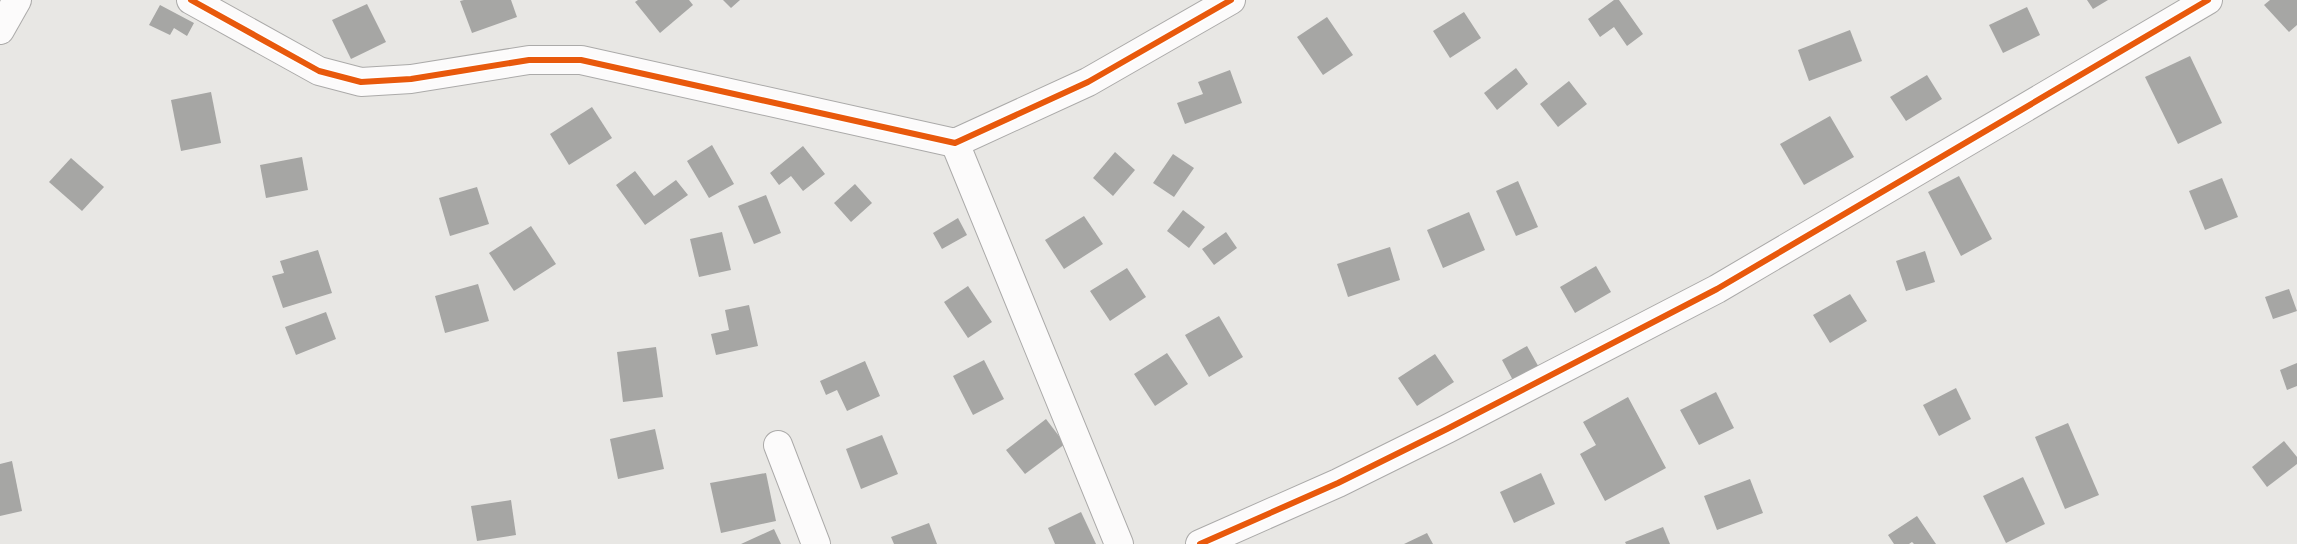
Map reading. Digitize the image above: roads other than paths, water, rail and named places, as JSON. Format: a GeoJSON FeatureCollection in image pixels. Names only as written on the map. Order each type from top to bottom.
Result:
{"type":"FeatureCollection","features":[{"type":"Feature","properties":{"kind":"street"},"geometry":{"type":"LineString","coordinates":[[0,30],[17,0]]}},
{"type":"Feature","properties":{"kind":"street"},"geometry":{"type":"LineString","coordinates":[[191,0],[319,71],[361,82],[411,79],[528,60],[581,60],[955,142],[1088,82],[1231,0]]}},
{"type":"Feature","properties":{"kind":"street"},"geometry":{"type":"LineString","coordinates":[[1200,544],[1388,458],[1717,289],[2208,0]]}},
{"type":"Feature","properties":{"kind":"street"},"geometry":{"type":"LineString","coordinates":[[955,142],[1119,544]]}},
{"type":"Feature","properties":{"kind":"street"},"geometry":{"type":"LineString","coordinates":[[778,446],[816,544]]}}]}
